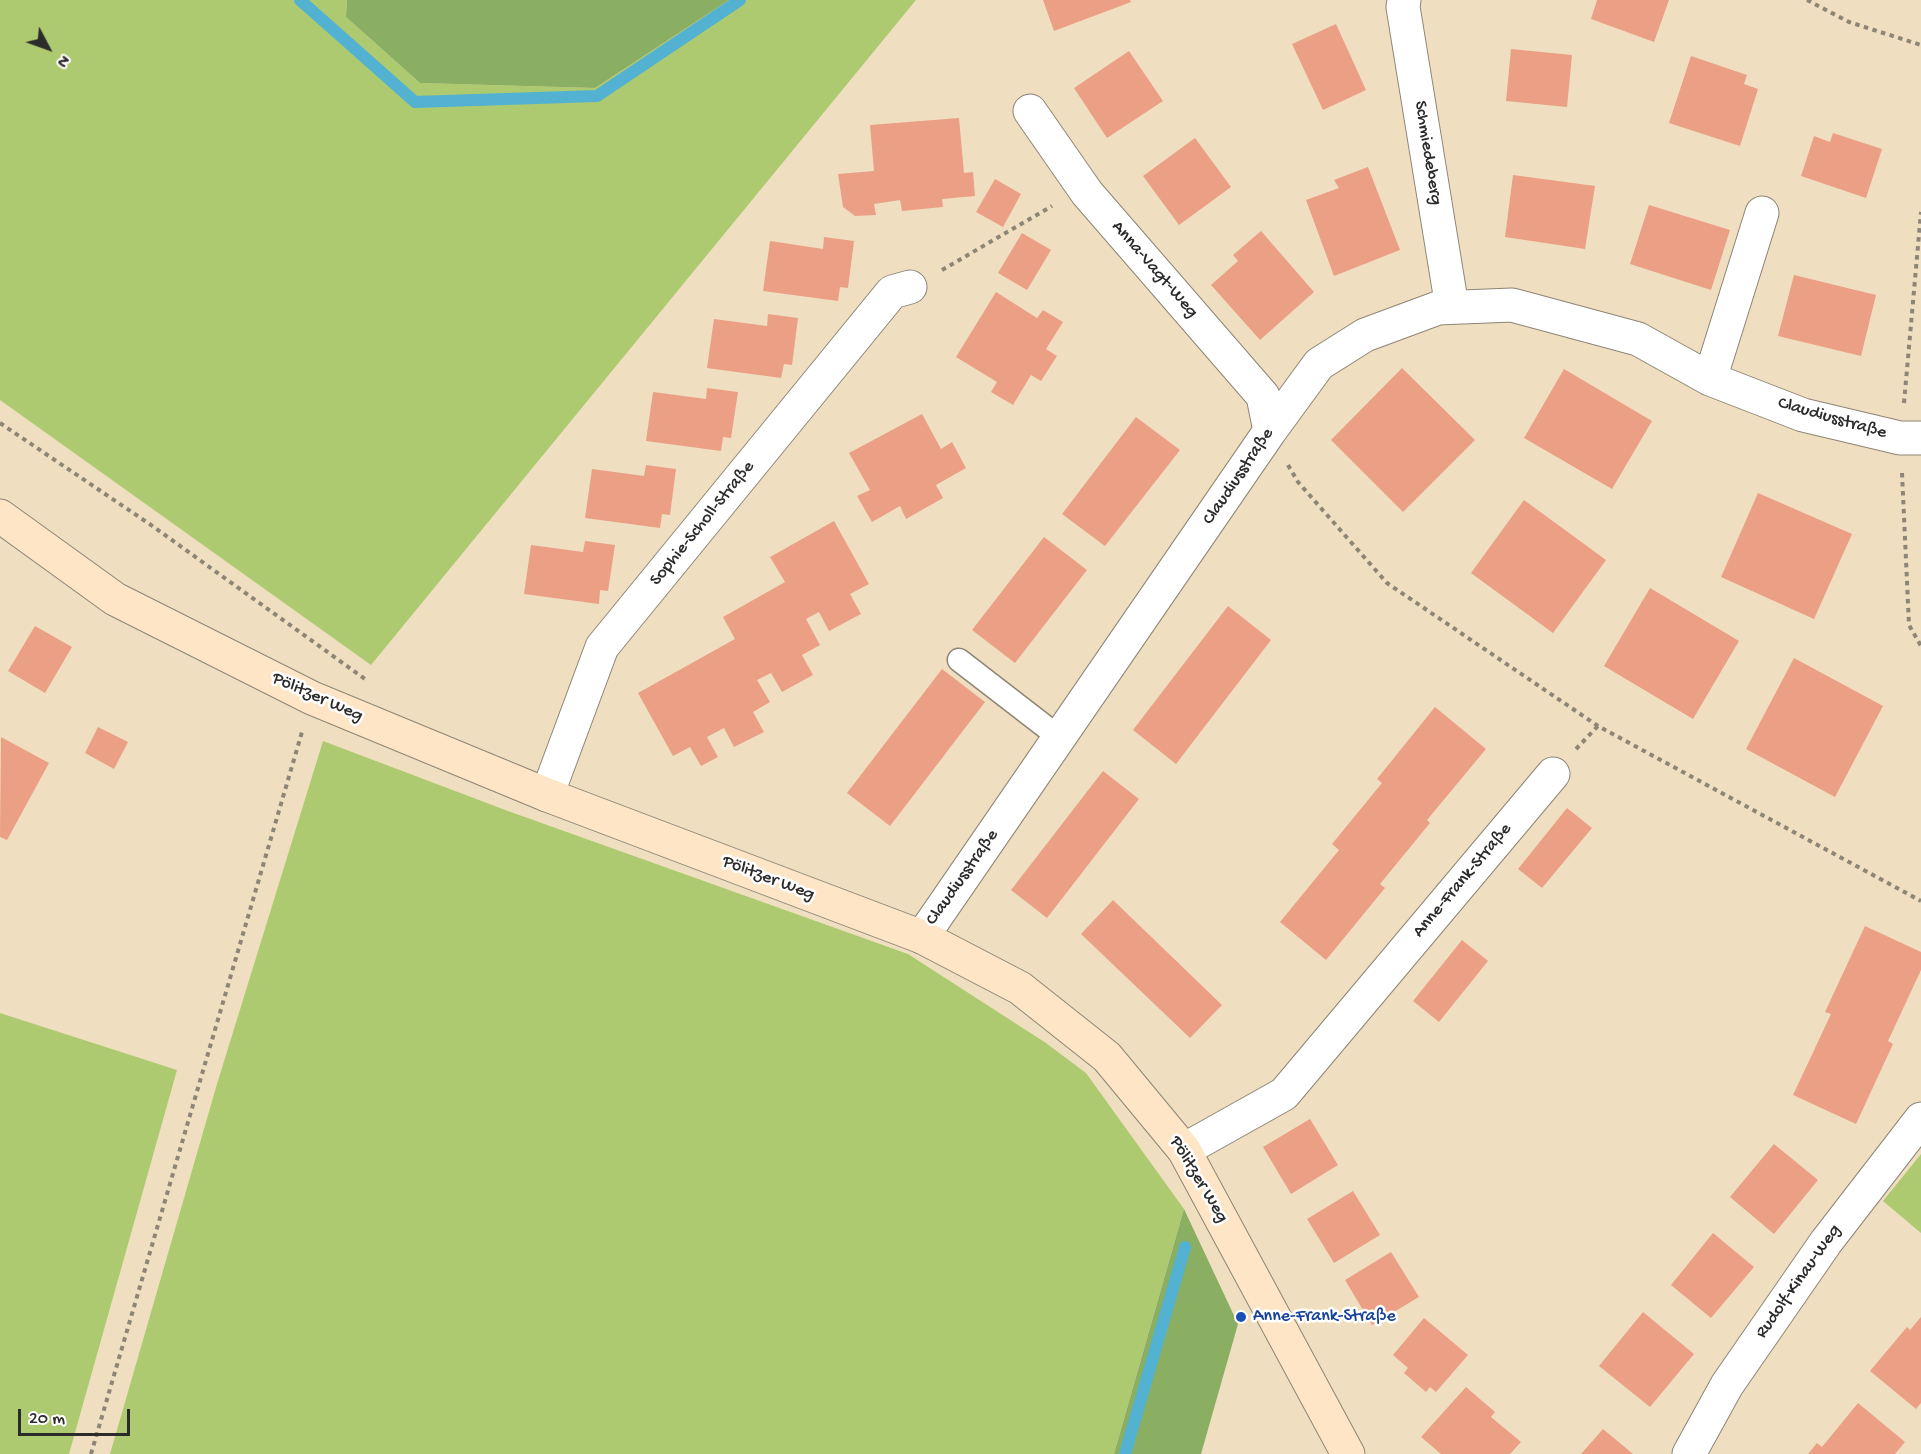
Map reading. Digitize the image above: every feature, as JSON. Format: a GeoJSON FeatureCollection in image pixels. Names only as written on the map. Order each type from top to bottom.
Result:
{"type":"FeatureCollection","features":[{"type":"Feature","properties":{"kind":"main road","name":"Pölitzer Weg"},"geometry":{"type":"LineString","coordinates":[[0,516],[115,600],[312,698],[548,795],[922,937],[1020,988],[1107,1057],[1184,1150],[1348,1454]]}},
{"type":"Feature","properties":{"kind":"street","name":"Schmiedeberg"},"geometry":{"type":"LineString","coordinates":[[1404,0],[1403,7],[1452,307]]}},
{"type":"Feature","properties":{"kind":"street","name":"Anna-Vagt-Weg"},"geometry":{"type":"LineString","coordinates":[[1030,111],[1083,187],[1263,396],[1270,431]]}},
{"type":"Feature","properties":{"kind":"street"},"geometry":{"type":"LineString","coordinates":[[1710,379],[1762,213]]}},
{"type":"Feature","properties":{"kind":"street","name":"Sophie-Scholl-Straße"},"geometry":{"type":"LineString","coordinates":[[548,795],[602,647],[892,292],[910,287]]}},
{"type":"Feature","properties":{"kind":"street","name":"Claudiusstraße"},"geometry":{"type":"LineString","coordinates":[[922,937],[1270,431],[1319,364],[1365,335],[1438,308],[1512,305],[1638,339],[1710,379],[1803,415],[1900,438],[1921,438]]}},
{"type":"Feature","properties":{"kind":"street","name":"Anne-Frank-Straße"},"geometry":{"type":"LineString","coordinates":[[1184,1150],[1284,1094],[1553,774]]}},
{"type":"Feature","properties":{"kind":"street","name":"Rudolf-Kinau-Weg"},"geometry":{"type":"LineString","coordinates":[[1689,1454],[1727,1385],[1826,1242],[1921,1119]]}},
{"type":"Feature","properties":{"kind":"lane"},"geometry":{"type":"LineString","coordinates":[[959,660],[1060,738]]}},
{"type":"Feature","properties":{"kind":"path"},"geometry":{"type":"LineString","coordinates":[[1807,0],[1849,22],[1921,45]]}},
{"type":"Feature","properties":{"kind":"path"},"geometry":{"type":"LineString","coordinates":[[910,287],[998,239],[1083,187]]}},
{"type":"Feature","properties":{"kind":"path"},"geometry":{"type":"LineString","coordinates":[[0,423],[151,525],[365,679],[376,684]]}},
{"type":"Feature","properties":{"kind":"path"},"geometry":{"type":"LineString","coordinates":[[1270,431],[1298,482],[1387,583],[1598,726],[1921,901]]}},
{"type":"Feature","properties":{"kind":"path"},"geometry":{"type":"LineString","coordinates":[[91,1454],[312,698]]}},
{"type":"Feature","properties":{"kind":"green space"},"geometry":{"type":"Polygon","coordinates":[[[0,0],[347,0],[346,17],[420,83],[595,88],[729,0],[916,0],[371,665],[0,400],[0,0]]]}},
{"type":"Feature","properties":{"kind":"green space"},"geometry":{"type":"Polygon","coordinates":[[[347,0],[729,0],[595,88],[420,83],[346,17],[347,0]]]}},
{"type":"Feature","properties":{"kind":"green space"},"geometry":{"type":"Polygon","coordinates":[[[323,741],[508,811],[908,954],[1046,1043],[1086,1073],[1184,1209],[1114,1454],[110,1454],[217,1084],[323,741]]]}},
{"type":"Feature","properties":{"kind":"green space"},"geometry":{"type":"Polygon","coordinates":[[[0,1013],[177,1070],[69,1454],[0,1454],[0,1013]]]}},
{"type":"Feature","properties":{"kind":"green space"},"geometry":{"type":"Polygon","coordinates":[[[1921,1154],[1921,1233],[1883,1201],[1921,1154]]]}},
{"type":"Feature","properties":{"kind":"green space"},"geometry":{"type":"Polygon","coordinates":[[[1184,1209],[1238,1324],[1201,1454],[1114,1454],[1184,1209]]]}},
{"type":"Feature","properties":{"kind":"building"},"geometry":{"type":"Polygon","coordinates":[[[1043,0],[1130,0],[1131,2],[1054,31],[1043,0]]]}},
{"type":"Feature","properties":{"kind":"building"},"geometry":{"type":"Polygon","coordinates":[[[1597,0],[1669,0],[1654,42],[1591,19],[1597,0]]]}},
{"type":"Feature","properties":{"kind":"building"},"geometry":{"type":"Polygon","coordinates":[[[1336,24],[1366,90],[1323,110],[1292,44],[1336,24]]]}},
{"type":"Feature","properties":{"kind":"building"},"geometry":{"type":"Polygon","coordinates":[[[1511,49],[1572,55],[1567,107],[1506,101],[1511,49]]]}},
{"type":"Feature","properties":{"kind":"building"},"geometry":{"type":"Polygon","coordinates":[[[1129,51],[1163,101],[1107,138],[1074,88],[1129,51]]]}},
{"type":"Feature","properties":{"kind":"building"},"geometry":{"type":"Polygon","coordinates":[[[1691,56],[1747,75],[1744,84],[1758,89],[1740,146],[1669,123],[1691,56]]]}},
{"type":"Feature","properties":{"kind":"building"},"geometry":{"type":"Polygon","coordinates":[[[959,118],[964,173],[973,172],[975,196],[942,199],[943,207],[902,211],[900,200],[874,204],[876,215],[855,216],[843,207],[838,174],[874,171],[870,125],[959,118]]]}},
{"type":"Feature","properties":{"kind":"building"},"geometry":{"type":"Polygon","coordinates":[[[1833,133],[1882,149],[1866,198],[1801,176],[1814,136],[1830,142],[1833,133]]]}},
{"type":"Feature","properties":{"kind":"building"},"geometry":{"type":"Polygon","coordinates":[[[1195,138],[1231,187],[1179,225],[1143,176],[1195,138]]]}},
{"type":"Feature","properties":{"kind":"building"},"geometry":{"type":"Polygon","coordinates":[[[1368,167],[1400,250],[1334,276],[1306,200],[1339,188],[1334,180],[1368,167]]]}},
{"type":"Feature","properties":{"kind":"building"},"geometry":{"type":"Polygon","coordinates":[[[1513,175],[1595,186],[1585,249],[1505,237],[1513,175]]]}},
{"type":"Feature","properties":{"kind":"building"},"geometry":{"type":"Polygon","coordinates":[[[995,179],[1021,194],[1003,227],[976,212],[995,179]]]}},
{"type":"Feature","properties":{"kind":"building"},"geometry":{"type":"Polygon","coordinates":[[[1649,205],[1730,230],[1711,290],[1630,264],[1649,205]]]}},
{"type":"Feature","properties":{"kind":"building"},"geometry":{"type":"Polygon","coordinates":[[[1261,231],[1314,292],[1260,340],[1211,285],[1238,261],[1233,255],[1261,231]]]}},
{"type":"Feature","properties":{"kind":"building"},"geometry":{"type":"Polygon","coordinates":[[[1022,233],[1051,250],[1027,290],[998,273],[1022,233]]]}},
{"type":"Feature","properties":{"kind":"building"},"geometry":{"type":"Polygon","coordinates":[[[824,237],[854,241],[848,288],[840,287],[838,301],[763,291],[770,241],[823,249],[824,237]]]}},
{"type":"Feature","properties":{"kind":"building"},"geometry":{"type":"Polygon","coordinates":[[[1794,275],[1876,295],[1861,356],[1778,336],[1794,275]]]}},
{"type":"Feature","properties":{"kind":"building"},"geometry":{"type":"Polygon","coordinates":[[[996,292],[1037,318],[1043,310],[1063,322],[1046,349],[1057,356],[1041,381],[1031,375],[1013,405],[991,392],[997,382],[956,357],[996,292]]]}},
{"type":"Feature","properties":{"kind":"building"},"geometry":{"type":"Polygon","coordinates":[[[768,314],[798,318],[792,365],[784,364],[781,378],[707,368],[714,319],[767,326],[768,314]]]}},
{"type":"Feature","properties":{"kind":"building"},"geometry":{"type":"Polygon","coordinates":[[[1402,368],[1475,440],[1403,512],[1331,440],[1402,368]]]}},
{"type":"Feature","properties":{"kind":"building"},"geometry":{"type":"Polygon","coordinates":[[[1564,369],[1652,421],[1612,489],[1524,438],[1564,369]]]}},
{"type":"Feature","properties":{"kind":"building"},"geometry":{"type":"Polygon","coordinates":[[[707,388],[738,392],[731,438],[723,437],[721,451],[646,441],[653,392],[706,399],[707,388]]]}},
{"type":"Feature","properties":{"kind":"building"},"geometry":{"type":"Polygon","coordinates":[[[922,414],[941,449],[952,442],[966,468],[936,485],[943,498],[906,519],[900,506],[872,522],[857,496],[870,490],[849,453],[922,414]]]}},
{"type":"Feature","properties":{"kind":"building"},"geometry":{"type":"Polygon","coordinates":[[[1136,417],[1180,450],[1105,546],[1062,514],[1136,417]]]}},
{"type":"Feature","properties":{"kind":"building"},"geometry":{"type":"Polygon","coordinates":[[[646,465],[676,469],[670,515],[662,514],[660,528],[585,518],[592,469],[644,476],[646,465]]]}},
{"type":"Feature","properties":{"kind":"building"},"geometry":{"type":"Polygon","coordinates":[[[1758,493],[1852,534],[1814,619],[1721,577],[1758,493]]]}},
{"type":"Feature","properties":{"kind":"building"},"geometry":{"type":"Polygon","coordinates":[[[1524,500],[1606,560],[1553,633],[1471,573],[1524,500]]]}},
{"type":"Feature","properties":{"kind":"building"},"geometry":{"type":"Polygon","coordinates":[[[834,521],[869,584],[850,594],[861,614],[829,631],[819,612],[806,619],[820,645],[802,655],[813,675],[782,692],[771,673],[757,680],[770,702],[753,712],[764,732],[734,747],[724,728],[707,737],[718,757],[701,766],[690,747],[673,756],[638,693],[735,639],[723,617],[785,582],[770,557],[834,521]]]}},
{"type":"Feature","properties":{"kind":"building"},"geometry":{"type":"Polygon","coordinates":[[[1044,537],[1087,570],[1015,663],[972,630],[1044,537]]]}},
{"type":"Feature","properties":{"kind":"building"},"geometry":{"type":"Polygon","coordinates":[[[585,541],[615,545],[608,591],[600,590],[599,604],[524,594],[531,545],[583,552],[585,541]]]}},
{"type":"Feature","properties":{"kind":"building"},"geometry":{"type":"Polygon","coordinates":[[[1650,588],[1739,641],[1693,719],[1604,666],[1650,588]]]}},
{"type":"Feature","properties":{"kind":"building"},"geometry":{"type":"Polygon","coordinates":[[[1228,606],[1271,640],[1176,764],[1133,730],[1228,606]]]}},
{"type":"Feature","properties":{"kind":"building"},"geometry":{"type":"Polygon","coordinates":[[[35,626],[72,647],[45,693],[8,671],[35,626]]]}},
{"type":"Feature","properties":{"kind":"building"},"geometry":{"type":"Polygon","coordinates":[[[1794,658],[1883,706],[1835,797],[1746,749],[1794,658]]]}},
{"type":"Feature","properties":{"kind":"building"},"geometry":{"type":"Polygon","coordinates":[[[942,669],[985,702],[890,826],[847,793],[942,669]]]}},
{"type":"Feature","properties":{"kind":"building"},"geometry":{"type":"Polygon","coordinates":[[[1435,707],[1486,749],[1427,820],[1430,823],[1380,884],[1385,888],[1326,960],[1280,922],[1339,850],[1332,844],[1382,783],[1377,779],[1435,707]]]}},
{"type":"Feature","properties":{"kind":"building"},"geometry":{"type":"Polygon","coordinates":[[[98,727],[128,742],[114,769],[85,753],[98,727]]]}},
{"type":"Feature","properties":{"kind":"building"},"geometry":{"type":"Polygon","coordinates":[[[1,737],[49,763],[7,840],[0,837],[1,737]]]}},
{"type":"Feature","properties":{"kind":"building"},"geometry":{"type":"Polygon","coordinates":[[[1103,771],[1139,799],[1047,918],[1011,890],[1103,771]]]}},
{"type":"Feature","properties":{"kind":"building"},"geometry":{"type":"Polygon","coordinates":[[[1567,808],[1592,828],[1542,888],[1518,869],[1567,808]]]}},
{"type":"Feature","properties":{"kind":"building"},"geometry":{"type":"Polygon","coordinates":[[[1113,900],[1222,1005],[1190,1038],[1081,934],[1113,900]]]}},
{"type":"Feature","properties":{"kind":"building"},"geometry":{"type":"Polygon","coordinates":[[[1865,926],[1921,952],[1921,970],[1888,1041],[1893,1044],[1856,1124],[1793,1095],[1831,1014],[1825,1012],[1865,926]]]}},
{"type":"Feature","properties":{"kind":"building"},"geometry":{"type":"Polygon","coordinates":[[[1462,940],[1488,961],[1439,1022],[1413,1001],[1462,940]]]}},
{"type":"Feature","properties":{"kind":"building"},"geometry":{"type":"Polygon","coordinates":[[[1310,1119],[1338,1165],[1291,1194],[1263,1147],[1310,1119]]]}},
{"type":"Feature","properties":{"kind":"building"},"geometry":{"type":"Polygon","coordinates":[[[1774,1144],[1818,1180],[1774,1234],[1730,1197],[1774,1144]]]}},
{"type":"Feature","properties":{"kind":"building"},"geometry":{"type":"Polygon","coordinates":[[[1353,1191],[1380,1235],[1334,1263],[1307,1219],[1353,1191]]]}},
{"type":"Feature","properties":{"kind":"building"},"geometry":{"type":"Polygon","coordinates":[[[1713,1233],[1754,1267],[1711,1318],[1671,1285],[1713,1233]]]}},
{"type":"Feature","properties":{"kind":"building"},"geometry":{"type":"Polygon","coordinates":[[[1391,1252],[1419,1297],[1372,1325],[1345,1280],[1391,1252]]]}},
{"type":"Feature","properties":{"kind":"building"},"geometry":{"type":"Polygon","coordinates":[[[1643,1312],[1694,1354],[1650,1407],[1599,1366],[1643,1312]]]}},
{"type":"Feature","properties":{"kind":"building"},"geometry":{"type":"Polygon","coordinates":[[[1921,1317],[1921,1403],[1916,1409],[1870,1371],[1907,1327],[1910,1330],[1921,1317]]]}},
{"type":"Feature","properties":{"kind":"building"},"geometry":{"type":"Polygon","coordinates":[[[1424,1318],[1468,1355],[1436,1392],[1430,1387],[1426,1392],[1404,1373],[1408,1368],[1393,1355],[1424,1318]]]}},
{"type":"Feature","properties":{"kind":"building"},"geometry":{"type":"Polygon","coordinates":[[[1466,1387],[1495,1412],[1491,1417],[1521,1442],[1510,1454],[1441,1454],[1421,1437],[1466,1387]]]}},
{"type":"Feature","properties":{"kind":"building"},"geometry":{"type":"Polygon","coordinates":[[[1858,1403],[1905,1442],[1895,1454],[1808,1454],[1817,1443],[1822,1447],[1858,1403]]]}},
{"type":"Feature","properties":{"kind":"building"},"geometry":{"type":"Polygon","coordinates":[[[1603,1429],[1633,1454],[1581,1454],[1603,1429]]]}},
{"type":"Feature","properties":{"kind":"waterway"},"geometry":{"type":"LineString","coordinates":[[300,0],[415,102],[597,96],[740,0]]}},
{"type":"Feature","properties":{"kind":"waterway"},"geometry":{"type":"LineString","coordinates":[[1125,1454],[1185,1247]]}},
{"type":"Feature","properties":{"kind":"place","name":"Anne-Frank-Straße"},"geometry":{"type":"Point","coordinates":[1241,1317]}}]}
